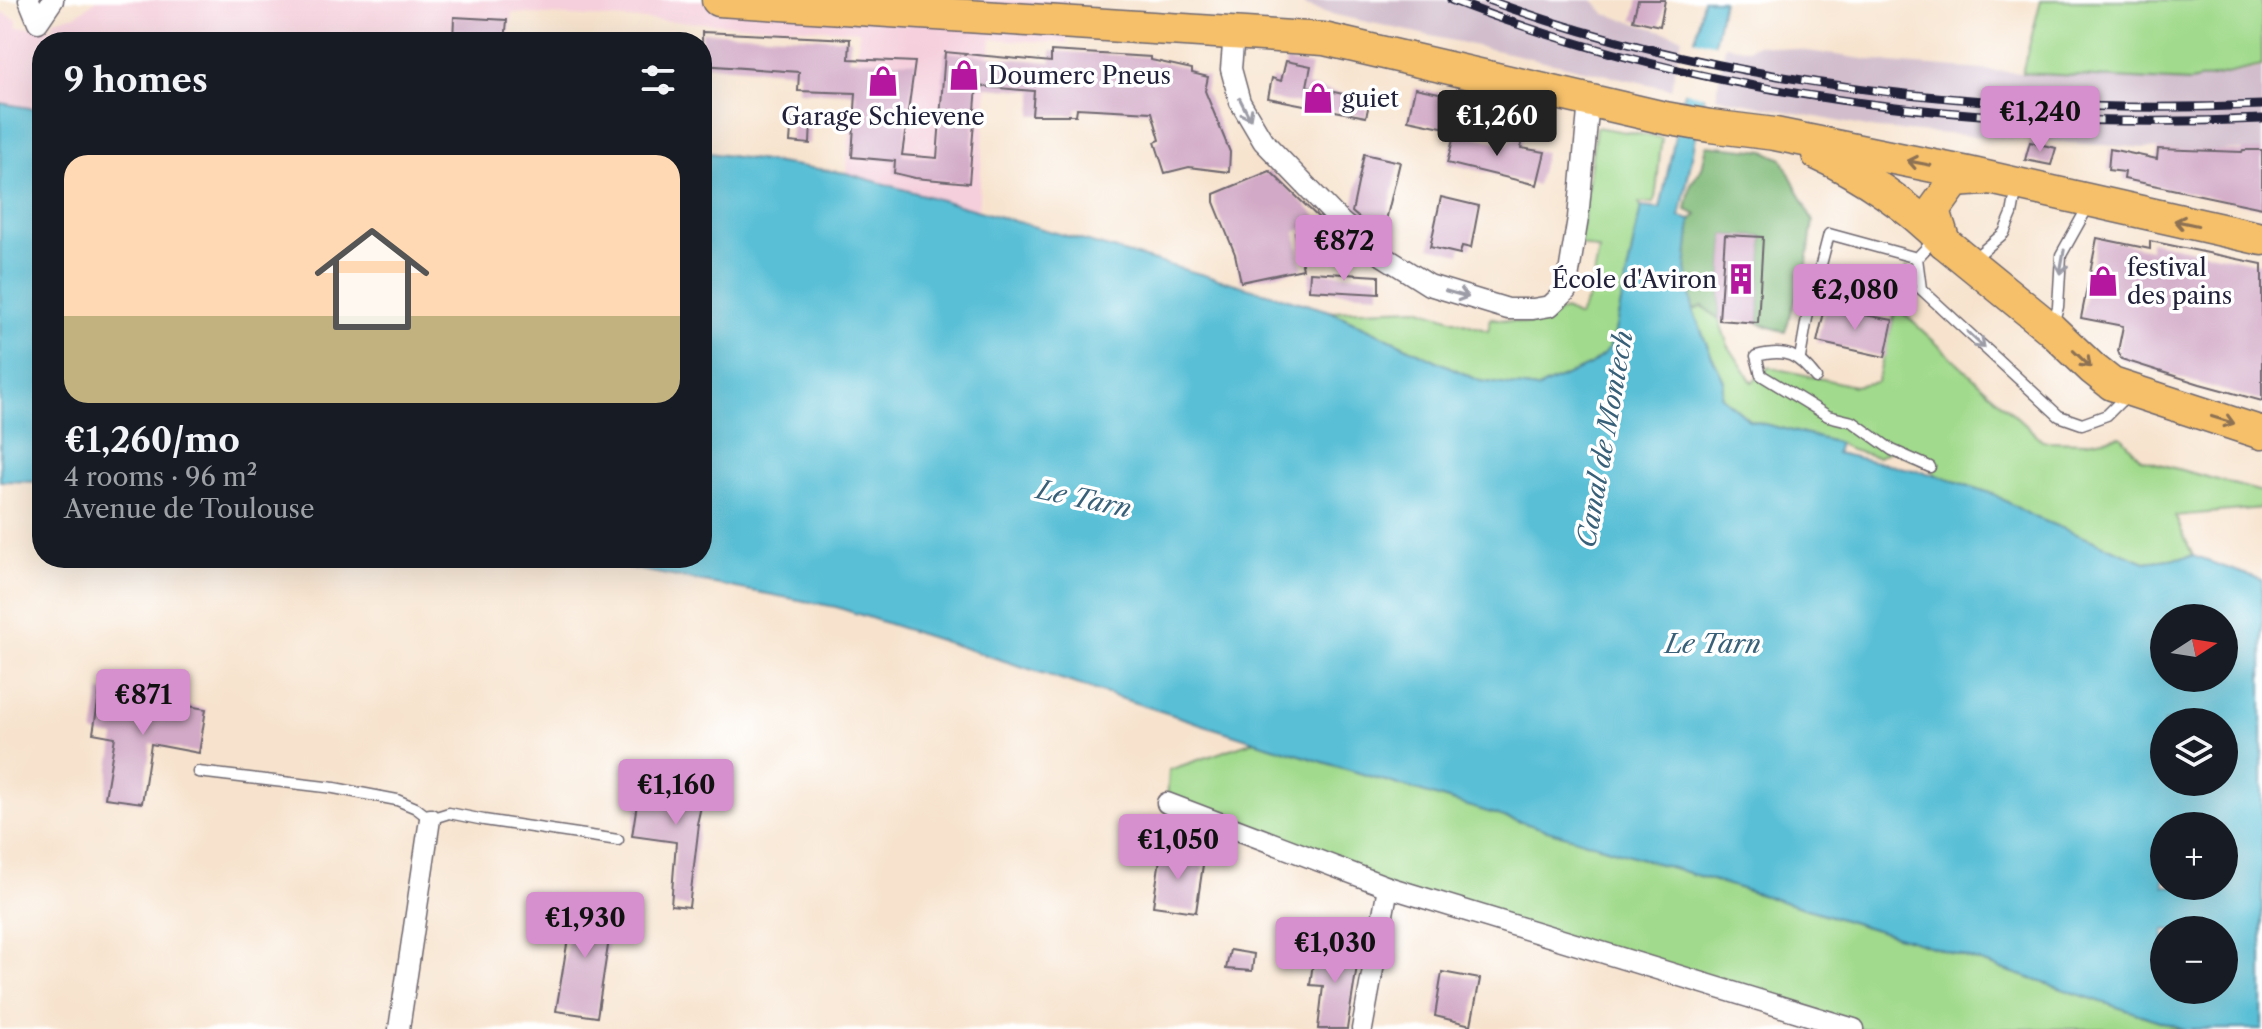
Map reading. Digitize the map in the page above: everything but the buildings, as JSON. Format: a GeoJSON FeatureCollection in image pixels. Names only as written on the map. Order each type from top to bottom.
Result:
{"type":"FeatureCollection","features":[{"type":"Feature","properties":{"kind":"main road"},"geometry":{"type":"LineString","coordinates":[[730,0],[896,6],[1324,39],[1665,118],[1775,134],[2006,181],[2262,239]]}},
{"type":"Feature","properties":{"kind":"main road"},"geometry":{"type":"LineString","coordinates":[[1775,134],[1850,169],[1930,227],[1933,245]]}},
{"type":"Feature","properties":{"kind":"main road"},"geometry":{"type":"LineString","coordinates":[[1933,245],[1934,210],[1955,181],[2006,181]]}},
{"type":"Feature","properties":{"kind":"main road"},"geometry":{"type":"LineString","coordinates":[[1933,245],[1969,262],[2112,384],[2262,433]]}},
{"type":"Feature","properties":{"kind":"street"},"geometry":{"type":"LineString","coordinates":[[29,0],[38,22],[53,0]]}},
{"type":"Feature","properties":{"kind":"street"},"geometry":{"type":"LineString","coordinates":[[1234,33],[1231,69],[1240,102],[1263,141],[1341,222],[1383,256],[1429,285],[1508,309],[1550,306],[1566,291],[1578,218],[1589,101]]}},
{"type":"Feature","properties":{"kind":"street"},"geometry":{"type":"LineString","coordinates":[[1167,803],[1388,887],[1854,1029]]}},
{"type":"Feature","properties":{"kind":"street"},"geometry":{"type":"LineString","coordinates":[[399,1029],[430,819]]}},
{"type":"Feature","properties":{"kind":"street"},"geometry":{"type":"LineString","coordinates":[[1362,1029],[1388,887]]}},
{"type":"Feature","properties":{"kind":"lane"},"geometry":{"type":"LineString","coordinates":[[1969,262],[2004,233],[2012,214],[2006,181]]}},
{"type":"Feature","properties":{"kind":"lane"},"geometry":{"type":"LineString","coordinates":[[2051,329],[2058,307],[2061,255],[2090,201]]}},
{"type":"Feature","properties":{"kind":"lane"},"geometry":{"type":"LineString","coordinates":[[1800,358],[1829,234],[1933,245],[1921,289],[2059,416],[2082,424],[2107,415],[2130,391]]}},
{"type":"Feature","properties":{"kind":"lane"},"geometry":{"type":"LineString","coordinates":[[1816,378],[1800,358],[1772,352],[1756,356],[1761,375],[1787,392],[1828,416],[1853,422],[1892,450],[1930,467]]}},
{"type":"Feature","properties":{"kind":"lane"},"geometry":{"type":"LineString","coordinates":[[198,772],[334,788],[397,800],[416,808],[430,819],[449,813],[618,840]]}},
{"type":"Feature","properties":{"kind":"shaded area"},"geometry":{"type":"Polygon","coordinates":[[[97,0],[1069,0],[1067,43],[991,39],[978,211],[846,173],[859,31],[512,13],[510,32],[32,32],[32,108],[0,103],[0,11],[17,20],[17,27],[53,28],[54,20],[76,15],[97,0]]]}},
{"type":"Feature","properties":{"kind":"shaded area"},"geometry":{"type":"Polygon","coordinates":[[[1303,0],[1593,0],[1605,14],[1682,37],[1671,89],[1331,14],[1303,5],[1303,0]]]}},
{"type":"Feature","properties":{"kind":"shaded area"},"geometry":{"type":"Polygon","coordinates":[[[1758,44],[1892,63],[2190,82],[2262,68],[2262,150],[2158,149],[1877,129],[1716,97],[1725,45],[1748,49],[1758,44]]]}},
{"type":"Feature","properties":{"kind":"green space"},"geometry":{"type":"Polygon","coordinates":[[[2041,0],[2262,0],[2262,66],[2190,82],[2022,73],[2041,0]]]}},
{"type":"Feature","properties":{"kind":"green space"},"geometry":{"type":"Polygon","coordinates":[[[1596,127],[1662,138],[1654,203],[1639,203],[1641,207],[1613,341],[1604,354],[1590,365],[1537,389],[1480,381],[1330,311],[1418,308],[1488,331],[1491,318],[1529,324],[1565,310],[1578,317],[1591,293],[1599,250],[1579,244],[1596,127]]]}},
{"type":"Feature","properties":{"kind":"green space"},"geometry":{"type":"Polygon","coordinates":[[[1707,145],[1765,151],[1782,159],[1813,221],[1807,264],[1785,332],[1758,323],[1763,237],[1725,235],[1719,320],[1703,306],[1693,310],[1686,269],[1691,220],[1697,215],[1686,210],[1691,184],[1702,168],[1707,145]]]}},
{"type":"Feature","properties":{"kind":"green space"},"geometry":{"type":"Polygon","coordinates":[[[1907,266],[1913,294],[1901,311],[2043,441],[2086,442],[2121,436],[2141,459],[2262,492],[2262,508],[2175,516],[2193,556],[2145,562],[2032,516],[1993,494],[1936,475],[1930,467],[1892,450],[1878,457],[1851,450],[1839,443],[1749,420],[1721,396],[1724,381],[1693,310],[1703,306],[1719,320],[1728,345],[1752,382],[1770,367],[1854,386],[1877,382],[1907,266]]]}},
{"type":"Feature","properties":{"kind":"green space"},"geometry":{"type":"Polygon","coordinates":[[[1254,741],[1959,955],[2184,1029],[1854,1029],[1388,887],[1167,803],[1169,770],[1254,741]]]}},
{"type":"Feature","properties":{"kind":"water","name":"Le Tarn"},"geometry":{"type":"Polygon","coordinates":[[[1703,0],[1723,0],[1680,217],[1691,220],[1686,269],[1693,310],[1724,381],[1721,396],[1749,420],[1839,443],[1836,453],[1936,475],[1993,494],[2032,516],[2145,562],[2193,556],[2262,580],[2262,1029],[2184,1029],[1959,955],[1254,741],[836,607],[630,568],[712,568],[712,153],[846,173],[1330,311],[1480,381],[1537,389],[1590,365],[1604,354],[1613,341],[1641,207],[1660,209],[1703,0]]]}},
{"type":"Feature","properties":{"kind":"water"},"geometry":{"type":"Polygon","coordinates":[[[0,103],[32,108],[32,482],[0,481],[0,103]]]}},
{"type":"Feature","properties":{"kind":"pier"},"geometry":{"type":"Polygon","coordinates":[[[1691,39],[1719,44],[1708,96],[1680,91],[1691,39]]]}},
{"type":"Feature","properties":{"kind":"railway"},"geometry":{"type":"LineString","coordinates":[[1451,0],[1548,34],[1647,62],[1748,84],[1850,101],[1952,113],[2056,119],[2262,119]]}},
{"type":"Feature","properties":{"kind":"railway"},"geometry":{"type":"LineString","coordinates":[[1488,0],[1579,30],[1674,55],[1771,75],[1869,90],[2068,106],[2262,105]]}},
{"type":"Feature","properties":{"kind":"place","name":"Doumerc Pneus"},"geometry":{"type":"Point","coordinates":[964,75]}},
{"type":"Feature","properties":{"kind":"place","name":"Garage Schievene"},"geometry":{"type":"Point","coordinates":[883,81]}},
{"type":"Feature","properties":{"kind":"place","name":"guiet"},"geometry":{"type":"Point","coordinates":[1318,98]}},
{"type":"Feature","properties":{"kind":"place","name":"École d'Aviron"},"geometry":{"type":"Point","coordinates":[1741,279]}},
{"type":"Feature","properties":{"kind":"place","name":"festival des pains"},"geometry":{"type":"Point","coordinates":[2103,281]}},
{"type":"Feature","properties":{"kind":"water label","name":"Canal de Montech"},"geometry":{"type":"Point","coordinates":[1605,439]}}]}
